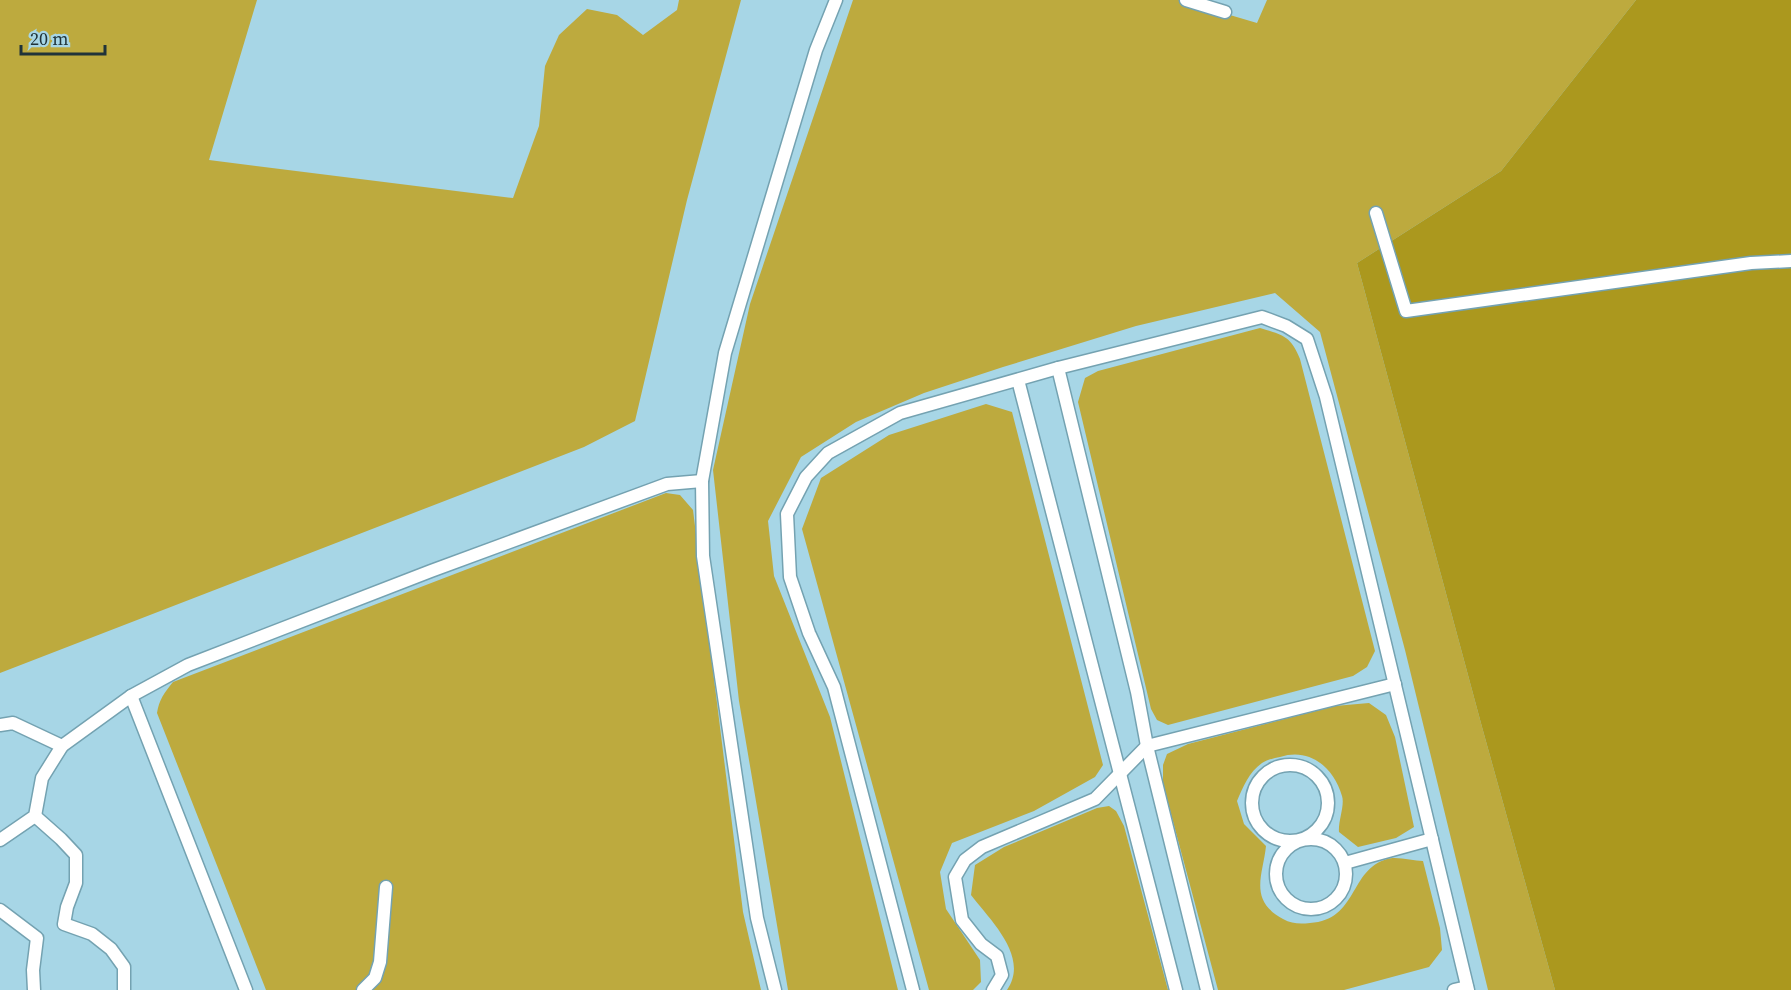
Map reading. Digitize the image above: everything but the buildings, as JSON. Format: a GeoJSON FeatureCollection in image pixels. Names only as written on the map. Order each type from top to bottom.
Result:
{"type":"FeatureCollection","features":[{"type":"Feature","properties":{"kind":"lane"},"geometry":{"type":"LineString","coordinates":[[775,990],[757,918],[703,556],[702,481],[725,353],[816,50],[836,0]]}},
{"type":"Feature","properties":{"kind":"lane"},"geometry":{"type":"LineString","coordinates":[[1186,0],[1225,12]]}},
{"type":"Feature","properties":{"kind":"lane"},"geometry":{"type":"LineString","coordinates":[[1376,213],[1406,311],[1740,264],[1791,261]]}},
{"type":"Feature","properties":{"kind":"lane"},"geometry":{"type":"LineString","coordinates":[[913,990],[834,687],[809,633],[790,577],[787,514],[806,477],[828,453],[900,413],[1058,368],[1262,317],[1286,326],[1306,339],[1326,397],[1468,988],[1454,990]]}},
{"type":"Feature","properties":{"kind":"lane"},"geometry":{"type":"LineString","coordinates":[[1058,368],[1207,990]]}},
{"type":"Feature","properties":{"kind":"lane"},"geometry":{"type":"LineString","coordinates":[[1018,380],[1176,990]]}},
{"type":"Feature","properties":{"kind":"lane"},"geometry":{"type":"LineString","coordinates":[[0,840],[35,816],[42,778],[62,746],[131,696],[188,665],[667,483],[702,481]]}},
{"type":"Feature","properties":{"kind":"lane"},"geometry":{"type":"LineString","coordinates":[[993,990],[1002,975],[997,956],[981,944],[962,920],[955,877],[965,860],[982,847],[1095,799],[1147,746],[1395,684]]}},
{"type":"Feature","properties":{"kind":"lane"},"geometry":{"type":"LineString","coordinates":[[131,696],[246,990]]}},
{"type":"Feature","properties":{"kind":"lane"},"geometry":{"type":"LineString","coordinates":[[0,725],[13,723],[62,746]]}},
{"type":"Feature","properties":{"kind":"lane"},"geometry":{"type":"LineString","coordinates":[[1300,840],[1285,841],[1271,837],[1259,827],[1253,814],[1252,799],[1256,784],[1266,773],[1280,766],[1295,765],[1309,770],[1320,780],[1327,793],[1328,808],[1323,822],[1313,833],[1300,840],[1288,847],[1275,871],[1277,885],[1284,897],[1295,905],[1308,909],[1322,908],[1334,901],[1342,890],[1346,877],[1344,863],[1338,851],[1327,842],[1314,838],[1300,840]]}},
{"type":"Feature","properties":{"kind":"lane"},"geometry":{"type":"LineString","coordinates":[[35,816],[76,855],[76,883],[67,907],[64,924],[92,934],[111,948],[124,967],[124,990]]}},
{"type":"Feature","properties":{"kind":"lane"},"geometry":{"type":"LineString","coordinates":[[1344,863],[1432,839]]}},
{"type":"Feature","properties":{"kind":"lane"},"geometry":{"type":"LineString","coordinates":[[363,990],[375,978],[380,962],[387,887]]}},
{"type":"Feature","properties":{"kind":"lane"},"geometry":{"type":"LineString","coordinates":[[0,910],[37,938],[33,990]]}},
{"type":"Feature","properties":{"kind":"shaded area"},"geometry":{"type":"Polygon","coordinates":[[[0,0],[257,0],[209,160],[513,198],[539,126],[545,66],[559,35],[587,9],[617,15],[643,35],[677,10],[679,0],[741,0],[687,200],[635,421],[584,447],[0,673],[0,0]]]}},
{"type":"Feature","properties":{"kind":"shaded area"},"geometry":{"type":"Polygon","coordinates":[[[853,0],[1179,0],[1257,23],[1267,0],[1636,0],[1501,171],[1357,263],[1555,990],[1488,990],[1405,650],[1320,332],[1275,293],[1136,326],[924,393],[856,422],[801,457],[768,521],[774,576],[830,717],[898,990],[788,990],[739,701],[713,470],[750,304],[853,0]]]}},
{"type":"Feature","properties":{"kind":"shaded area"},"geometry":{"type":"Polygon","coordinates":[[[1636,0],[1791,0],[1791,990],[1555,990],[1357,263],[1501,171],[1636,0]]]}},
{"type":"Feature","properties":{"kind":"shaded area"},"geometry":{"type":"Polygon","coordinates":[[[1260,328],[1285,337],[1293,345],[1300,359],[1375,651],[1367,667],[1353,676],[1168,725],[1157,720],[1151,709],[1078,402],[1085,378],[1098,371],[1260,328]]]}},
{"type":"Feature","properties":{"kind":"shaded area"},"geometry":{"type":"Polygon","coordinates":[[[986,404],[1012,412],[1103,765],[1095,777],[1034,811],[952,843],[940,872],[946,909],[980,960],[981,982],[973,990],[929,990],[802,529],[821,478],[889,435],[986,404]]]}},
{"type":"Feature","properties":{"kind":"shaded area"},"geometry":{"type":"Polygon","coordinates":[[[666,493],[680,495],[693,510],[743,912],[761,990],[266,990],[157,713],[161,700],[173,682],[666,493]]]}},
{"type":"Feature","properties":{"kind":"shaded area"},"geometry":{"type":"Polygon","coordinates":[[[1369,703],[1386,715],[1395,737],[1414,827],[1396,838],[1358,847],[1339,832],[1342,796],[1327,769],[1319,762],[1301,755],[1266,761],[1250,775],[1237,801],[1244,824],[1266,846],[1260,886],[1261,895],[1272,912],[1286,921],[1303,924],[1326,920],[1337,913],[1366,873],[1375,865],[1391,858],[1423,861],[1440,928],[1442,950],[1429,967],[1344,990],[1218,990],[1163,784],[1163,765],[1167,754],[1188,744],[1335,706],[1369,703]]]}},
{"type":"Feature","properties":{"kind":"shaded area"},"geometry":{"type":"Polygon","coordinates":[[[1109,806],[1116,811],[1124,826],[1168,990],[1007,990],[1013,977],[1014,965],[1011,952],[997,927],[971,895],[975,865],[1004,847],[1097,808],[1109,806]]]}}]}
